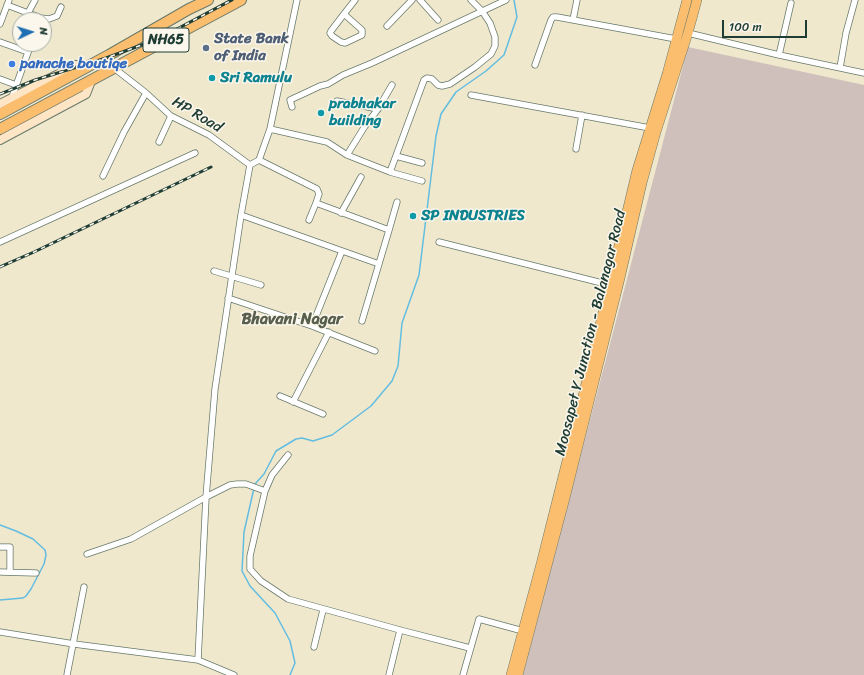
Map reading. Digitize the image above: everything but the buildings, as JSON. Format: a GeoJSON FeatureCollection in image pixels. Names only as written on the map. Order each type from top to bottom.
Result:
{"type":"FeatureCollection","features":[{"type":"Feature","properties":{"kind":"highway","name":"NH65"},"geometry":{"type":"LineString","coordinates":[[0,114],[189,9],[208,0]]}},
{"type":"Feature","properties":{"kind":"highway","name":"NH65"},"geometry":{"type":"LineString","coordinates":[[0,129],[241,0]]}},
{"type":"Feature","properties":{"kind":"main road"},"geometry":{"type":"LineString","coordinates":[[511,675],[578,417],[637,170],[687,0]]}},
{"type":"Feature","properties":{"kind":"main road","name":"Moosapet Y Junction - Balanagar Road"},"geometry":{"type":"LineString","coordinates":[[518,675],[567,490],[642,183],[656,132],[697,0]]}},
{"type":"Feature","properties":{"kind":"street"},"geometry":{"type":"LineString","coordinates":[[29,12],[35,0]]}},
{"type":"Feature","properties":{"kind":"street"},"geometry":{"type":"LineString","coordinates":[[198,660],[206,497],[215,388],[231,276],[250,165],[259,160],[270,129],[297,0]]}},
{"type":"Feature","properties":{"kind":"street"},"geometry":{"type":"LineString","coordinates":[[344,14],[362,30],[362,35],[345,43],[340,42],[330,34],[330,31],[355,0]]}},
{"type":"Feature","properties":{"kind":"street"},"geometry":{"type":"LineString","coordinates":[[387,26],[412,0]]}},
{"type":"Feature","properties":{"kind":"street"},"geometry":{"type":"LineString","coordinates":[[420,0],[438,20]]}},
{"type":"Feature","properties":{"kind":"street"},"geometry":{"type":"LineString","coordinates":[[390,172],[424,80],[427,78],[432,79],[438,85],[445,86],[475,67],[491,54],[495,46],[495,37],[490,23],[482,11],[471,0]]}},
{"type":"Feature","properties":{"kind":"street"},"geometry":{"type":"LineString","coordinates":[[292,107],[290,100],[296,97],[328,84],[343,75],[506,0]]}},
{"type":"Feature","properties":{"kind":"street"},"geometry":{"type":"LineString","coordinates":[[573,20],[577,0]]}},
{"type":"Feature","properties":{"kind":"street"},"geometry":{"type":"LineString","coordinates":[[840,68],[846,33],[855,0]]}},
{"type":"Feature","properties":{"kind":"street"},"geometry":{"type":"LineString","coordinates":[[0,24],[8,3],[24,12]]}},
{"type":"Feature","properties":{"kind":"street"},"geometry":{"type":"LineString","coordinates":[[779,55],[791,3]]}},
{"type":"Feature","properties":{"kind":"street"},"geometry":{"type":"LineString","coordinates":[[52,19],[57,16],[60,7]]}},
{"type":"Feature","properties":{"kind":"street"},"geometry":{"type":"LineString","coordinates":[[535,65],[551,20],[554,17],[676,39]]}},
{"type":"Feature","properties":{"kind":"street"},"geometry":{"type":"LineString","coordinates":[[688,33],[779,55],[864,73]]}},
{"type":"Feature","properties":{"kind":"street"},"geometry":{"type":"LineString","coordinates":[[0,42],[12,46]]}},
{"type":"Feature","properties":{"kind":"street"},"geometry":{"type":"LineString","coordinates":[[12,97],[28,52]]}},
{"type":"Feature","properties":{"kind":"street"},"geometry":{"type":"LineString","coordinates":[[0,104],[76,65],[86,67]]}},
{"type":"Feature","properties":{"kind":"street","name":"HP Road"},"geometry":{"type":"LineString","coordinates":[[114,68],[146,92],[171,116],[209,135],[250,165]]}},
{"type":"Feature","properties":{"kind":"street"},"geometry":{"type":"LineString","coordinates":[[0,79],[16,85]]}},
{"type":"Feature","properties":{"kind":"street"},"geometry":{"type":"LineString","coordinates":[[0,140],[86,94],[91,81]]}},
{"type":"Feature","properties":{"kind":"street"},"geometry":{"type":"LineString","coordinates":[[347,155],[365,126],[378,109],[392,85]]}},
{"type":"Feature","properties":{"kind":"street"},"geometry":{"type":"LineString","coordinates":[[103,176],[124,132],[146,92]]}},
{"type":"Feature","properties":{"kind":"street"},"geometry":{"type":"LineString","coordinates":[[471,96],[650,128]]}},
{"type":"Feature","properties":{"kind":"street"},"geometry":{"type":"LineString","coordinates":[[337,100],[378,109]]}},
{"type":"Feature","properties":{"kind":"street"},"geometry":{"type":"LineString","coordinates":[[576,149],[582,115]]}},
{"type":"Feature","properties":{"kind":"street"},"geometry":{"type":"LineString","coordinates":[[159,142],[171,116]]}},
{"type":"Feature","properties":{"kind":"street"},"geometry":{"type":"LineString","coordinates":[[270,129],[327,142],[347,155],[390,172],[422,181]]}},
{"type":"Feature","properties":{"kind":"street"},"geometry":{"type":"LineString","coordinates":[[0,242],[195,153]]}},
{"type":"Feature","properties":{"kind":"street"},"geometry":{"type":"LineString","coordinates":[[396,156],[422,164]]}},
{"type":"Feature","properties":{"kind":"street"},"geometry":{"type":"LineString","coordinates":[[259,160],[318,189],[319,194],[310,220]]}},
{"type":"Feature","properties":{"kind":"street"},"geometry":{"type":"LineString","coordinates":[[341,213],[361,177]]}},
{"type":"Feature","properties":{"kind":"street"},"geometry":{"type":"LineString","coordinates":[[362,321],[398,202]]}},
{"type":"Feature","properties":{"kind":"street"},"geometry":{"type":"LineString","coordinates":[[316,203],[389,230]]}},
{"type":"Feature","properties":{"kind":"street"},"geometry":{"type":"LineString","coordinates":[[241,215],[379,264]]}},
{"type":"Feature","properties":{"kind":"street"},"geometry":{"type":"LineString","coordinates":[[439,242],[610,285]]}},
{"type":"Feature","properties":{"kind":"street"},"geometry":{"type":"LineString","coordinates":[[312,326],[342,251]]}},
{"type":"Feature","properties":{"kind":"street"},"geometry":{"type":"LineString","coordinates":[[214,271],[261,285]]}},
{"type":"Feature","properties":{"kind":"street"},"geometry":{"type":"LineString","coordinates":[[228,298],[329,332],[375,351]]}},
{"type":"Feature","properties":{"kind":"street"},"geometry":{"type":"LineString","coordinates":[[293,402],[329,332]]}},
{"type":"Feature","properties":{"kind":"street"},"geometry":{"type":"LineString","coordinates":[[280,396],[322,414]]}},
{"type":"Feature","properties":{"kind":"street"},"geometry":{"type":"LineString","coordinates":[[288,455],[272,475],[265,491],[250,556],[250,569],[261,581],[288,599],[323,610],[470,648]]}},
{"type":"Feature","properties":{"kind":"street"},"geometry":{"type":"LineString","coordinates":[[87,554],[131,538],[230,485],[246,484],[265,491]]}},
{"type":"Feature","properties":{"kind":"street"},"geometry":{"type":"LineString","coordinates":[[0,547],[10,547],[10,572]]}},
{"type":"Feature","properties":{"kind":"street"},"geometry":{"type":"LineString","coordinates":[[0,572],[36,573]]}},
{"type":"Feature","properties":{"kind":"street"},"geometry":{"type":"LineString","coordinates":[[67,675],[84,587]]}},
{"type":"Feature","properties":{"kind":"street"},"geometry":{"type":"LineString","coordinates":[[314,647],[323,610]]}},
{"type":"Feature","properties":{"kind":"street"},"geometry":{"type":"LineString","coordinates":[[463,675],[479,619],[523,631]]}},
{"type":"Feature","properties":{"kind":"street"},"geometry":{"type":"LineString","coordinates":[[389,675],[400,630]]}},
{"type":"Feature","properties":{"kind":"street"},"geometry":{"type":"LineString","coordinates":[[0,632],[74,644],[198,660],[234,675]]}},
{"type":"Feature","properties":{"kind":"shaded area"},"geometry":{"type":"Polygon","coordinates":[[[688,47],[864,85],[864,675],[523,675],[688,47]]]}},
{"type":"Feature","properties":{"kind":"waterway"},"geometry":{"type":"LineString","coordinates":[[255,484],[264,474],[276,451],[296,439],[302,438],[313,441],[332,435],[371,406],[392,381],[398,366],[402,323],[419,275],[436,136],[441,114],[456,92],[486,71],[504,55],[517,17],[514,0]]}},
{"type":"Feature","properties":{"kind":"waterway"},"geometry":{"type":"LineString","coordinates":[[254,488],[244,532],[242,571],[250,586],[275,613],[290,641],[295,663],[290,675]]}},
{"type":"Feature","properties":{"kind":"waterway"},"geometry":{"type":"LineString","coordinates":[[0,525],[33,539],[45,550],[46,555],[44,564],[26,596],[23,598],[0,600]]}},
{"type":"Feature","properties":{"kind":"railway"},"geometry":{"type":"LineString","coordinates":[[0,94],[35,80],[106,58],[147,43],[232,0]]}},
{"type":"Feature","properties":{"kind":"railway"},"geometry":{"type":"LineString","coordinates":[[0,267],[211,167]]}},
{"type":"Feature","properties":{"kind":"place","name":"State Bank of India"},"geometry":{"type":"Point","coordinates":[206,48]}},
{"type":"Feature","properties":{"kind":"place","name":"panache boutiqe"},"geometry":{"type":"Point","coordinates":[12,64]}},
{"type":"Feature","properties":{"kind":"place","name":"Sri Ramulu"},"geometry":{"type":"Point","coordinates":[212,78]}},
{"type":"Feature","properties":{"kind":"place","name":"prabhakar building"},"geometry":{"type":"Point","coordinates":[321,113]}},
{"type":"Feature","properties":{"kind":"place","name":"SP INDUSTRIES"},"geometry":{"type":"Point","coordinates":[413,216]}},
{"type":"Feature","properties":{"kind":"district","name":"Bhavani Nagar"},"geometry":{"type":"Point","coordinates":[292,320]}}]}
